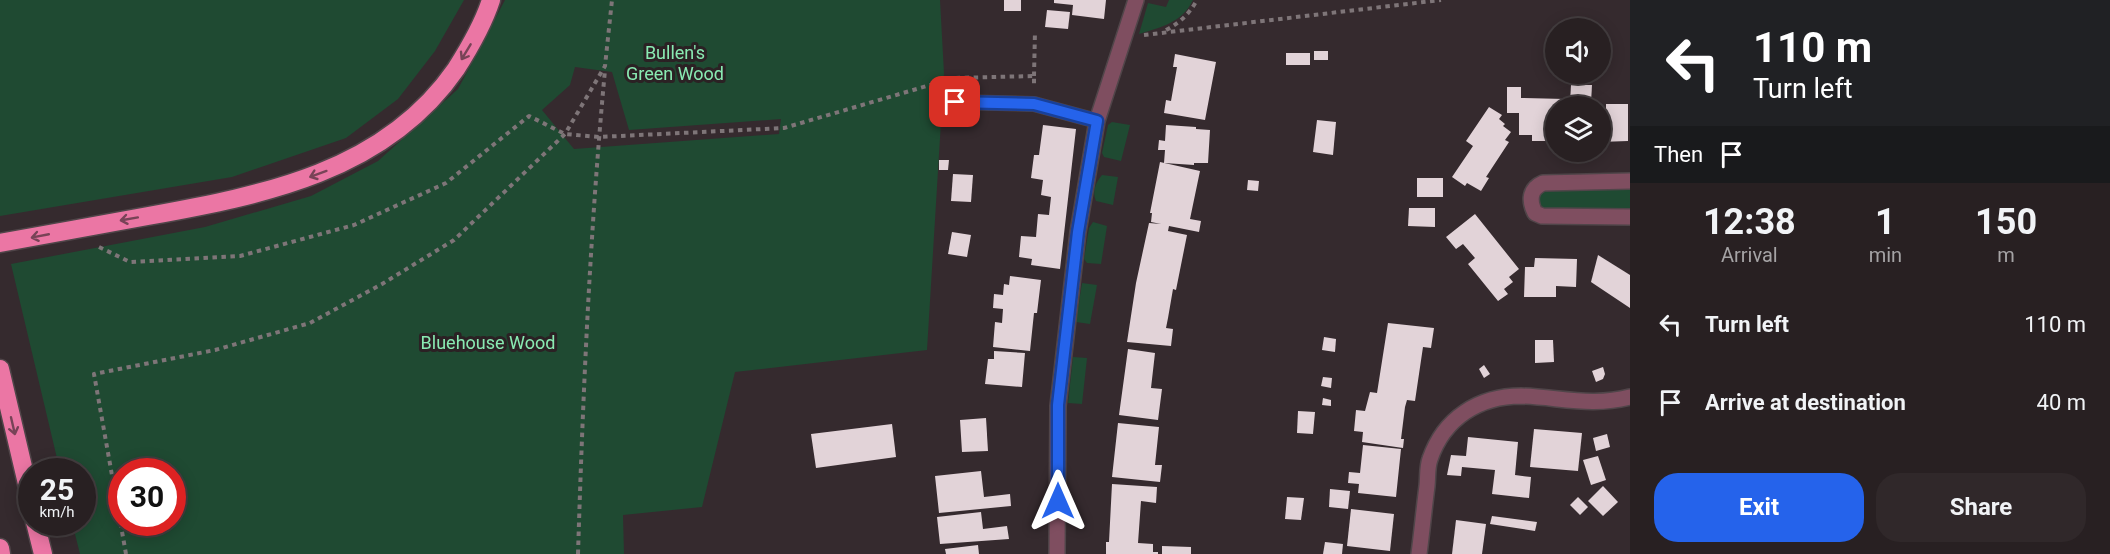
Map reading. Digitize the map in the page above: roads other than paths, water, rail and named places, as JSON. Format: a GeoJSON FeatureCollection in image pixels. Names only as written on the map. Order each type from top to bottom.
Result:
{"type":"FeatureCollection","features":[{"type":"Feature","properties":{"kind":"highway"},"geometry":{"type":"LineString","coordinates":[[0,243],[230,201],[335,168],[397,130],[423,108],[446,82],[465,55],[484,20],[491,0]]}},
{"type":"Feature","properties":{"kind":"highway"},"geometry":{"type":"LineString","coordinates":[[0,369],[21,458]]}},
{"type":"Feature","properties":{"kind":"highway"},"geometry":{"type":"LineString","coordinates":[[38,536],[43,554]]}},
{"type":"Feature","properties":{"kind":"highway"},"geometry":{"type":"LineString","coordinates":[[0,548],[1,554]]}},
{"type":"Feature","properties":{"kind":"street"},"geometry":{"type":"LineString","coordinates":[[1057,554],[1058,405],[1078,232],[1097,121],[1137,0]]}},
{"type":"Feature","properties":{"kind":"street"},"geometry":{"type":"LineString","coordinates":[[1630,181],[1543,183],[1532,190],[1531,202],[1535,213],[1542,216],[1630,217]]}},
{"type":"Feature","properties":{"kind":"street"},"geometry":{"type":"LineString","coordinates":[[1419,554],[1430,460],[1441,437],[1472,406],[1494,399],[1520,396],[1595,402],[1630,397]]}},
{"type":"Feature","properties":{"kind":"lane"},"geometry":{"type":"LineString","coordinates":[[955,102],[1034,104],[1097,121]]}},
{"type":"Feature","properties":{"kind":"park label","name":"Bullen's Green Wood"},"geometry":{"type":"Point","coordinates":[675,63]}},
{"type":"Feature","properties":{"kind":"park label","name":"Bluehouse Wood"},"geometry":{"type":"Point","coordinates":[488,343]}}]}
